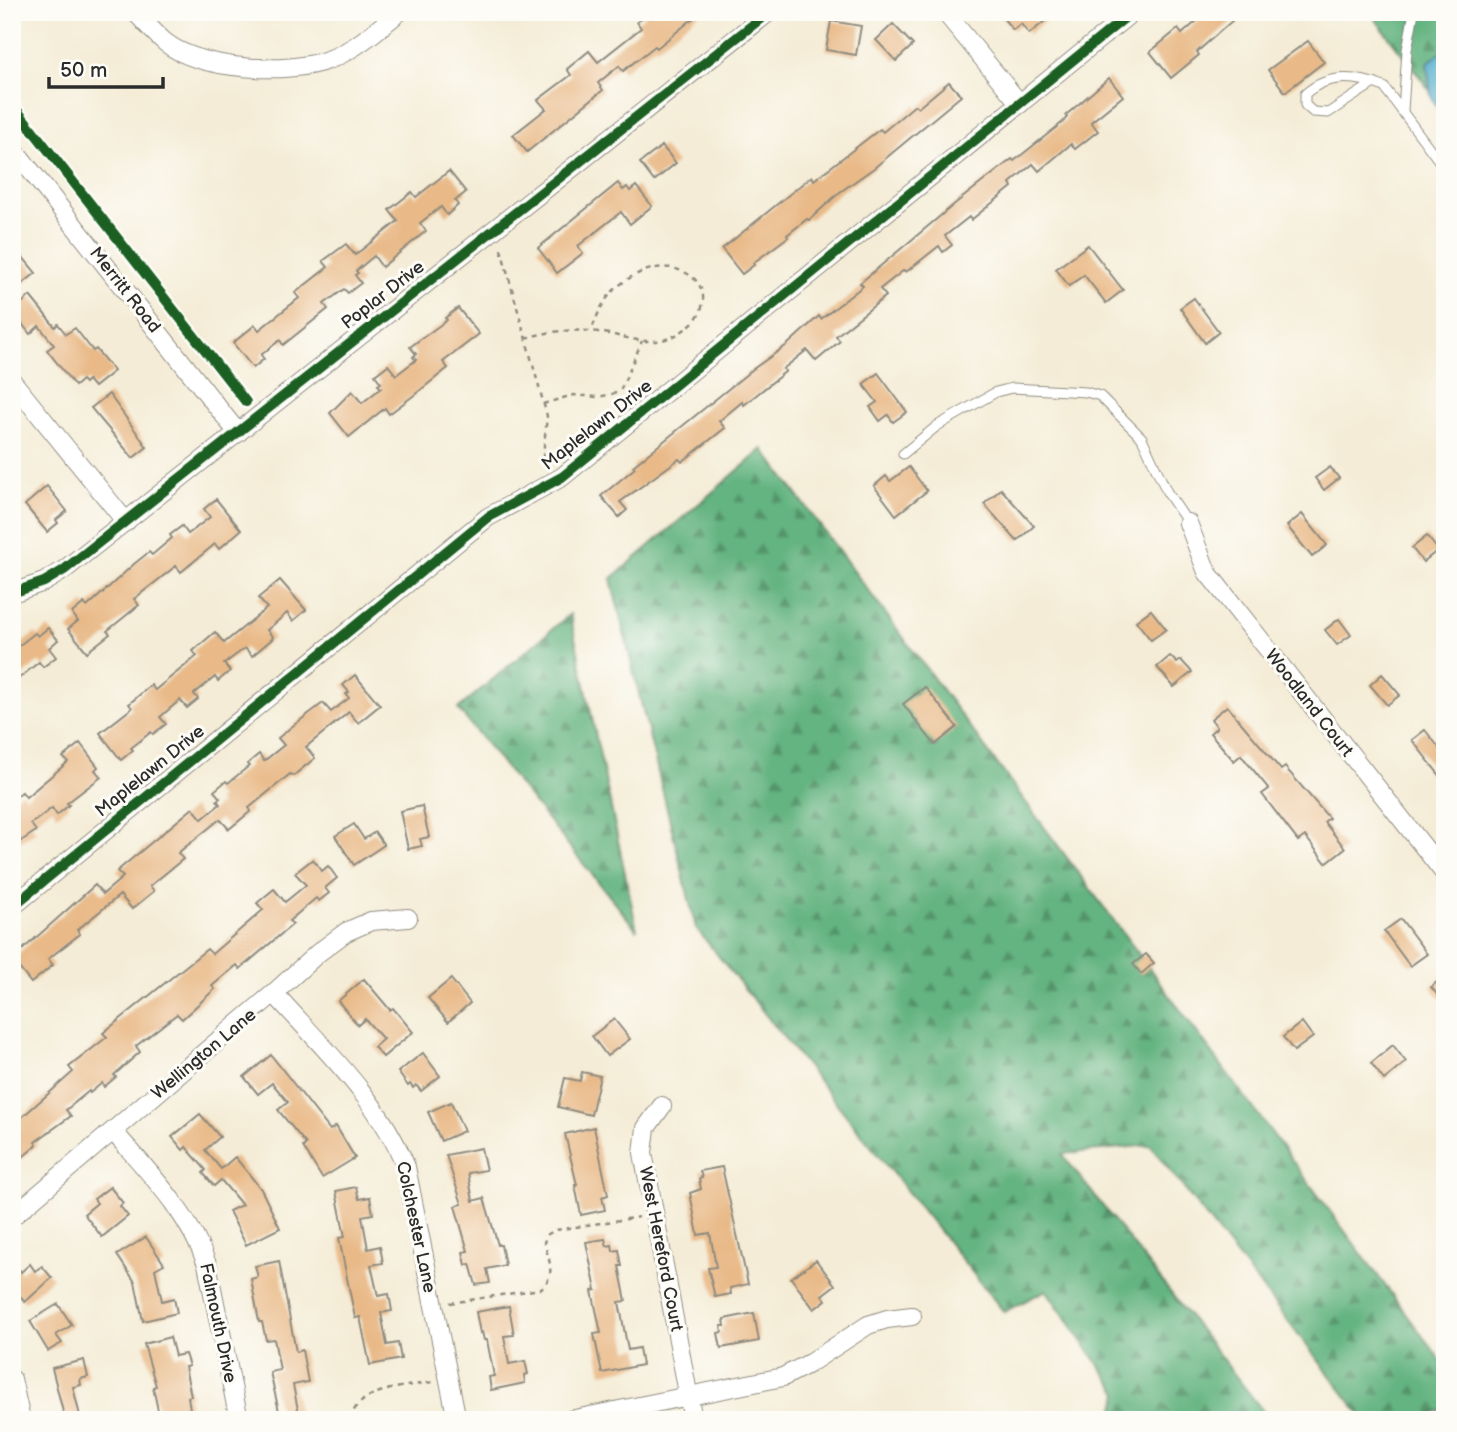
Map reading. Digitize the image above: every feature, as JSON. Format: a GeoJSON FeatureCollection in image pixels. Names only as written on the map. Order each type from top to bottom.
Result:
{"type":"FeatureCollection","features":[{"type":"Feature","properties":{"kind":"street"},"geometry":{"type":"LineString","coordinates":[[135,12],[167,44],[205,61],[249,68],[291,67],[327,60],[356,46],[399,12]]}},
{"type":"Feature","properties":{"kind":"street","name":"Poplar Drive"},"geometry":{"type":"LineString","coordinates":[[12,593],[44,582],[64,570],[769,12]]}},
{"type":"Feature","properties":{"kind":"street"},"geometry":{"type":"LineString","coordinates":[[945,12],[1020,104]]}},
{"type":"Feature","properties":{"kind":"street","name":"Maplelawn Drive"},"geometry":{"type":"LineString","coordinates":[[12,907],[488,517],[562,477],[1132,12]]}},
{"type":"Feature","properties":{"kind":"street","name":"Merritt Road"},"geometry":{"type":"LineString","coordinates":[[12,147],[237,433]]}},
{"type":"Feature","properties":{"kind":"street"},"geometry":{"type":"LineString","coordinates":[[12,380],[126,522]]}},
{"type":"Feature","properties":{"kind":"street","name":"Woodland Court"},"geometry":{"type":"LineString","coordinates":[[1188,523],[1207,572],[1445,874]]}},
{"type":"Feature","properties":{"kind":"street","name":"Wellington Lane"},"geometry":{"type":"LineString","coordinates":[[12,1217],[318,953],[346,932],[371,921],[408,918]]}},
{"type":"Feature","properties":{"kind":"street","name":"Colchester Lane"},"geometry":{"type":"LineString","coordinates":[[274,993],[373,1106],[397,1145],[406,1167],[457,1420]]}},
{"type":"Feature","properties":{"kind":"street","name":"West Hereford Court"},"geometry":{"type":"LineString","coordinates":[[662,1106],[646,1128],[643,1153],[693,1420]]}},
{"type":"Feature","properties":{"kind":"street","name":"Falmouth Drive"},"geometry":{"type":"LineString","coordinates":[[113,1131],[181,1211],[198,1241],[207,1264],[239,1420]]}},
{"type":"Feature","properties":{"kind":"street"},"geometry":{"type":"LineString","coordinates":[[570,1420],[783,1377],[810,1363],[868,1325],[887,1318],[912,1316]]}},
{"type":"Feature","properties":{"kind":"street"},"geometry":{"type":"LineString","coordinates":[[12,1379],[21,1420]]}},
{"type":"Feature","properties":{"kind":"lane"},"geometry":{"type":"LineString","coordinates":[[1403,111],[1406,50],[1414,12]]}},
{"type":"Feature","properties":{"kind":"lane"},"geometry":{"type":"LineString","coordinates":[[1374,83],[1328,113],[1313,112],[1305,105],[1305,94],[1314,85],[1328,81],[1353,77],[1374,83],[1384,87],[1445,169]]}},
{"type":"Feature","properties":{"kind":"lane"},"geometry":{"type":"LineString","coordinates":[[903,454],[937,426],[996,392],[1025,388],[1086,392],[1100,396],[1142,438],[1167,492],[1188,523]]}},
{"type":"Feature","properties":{"kind":"path"},"geometry":{"type":"LineString","coordinates":[[501,249],[547,416],[542,466]]}},
{"type":"Feature","properties":{"kind":"path"},"geometry":{"type":"LineString","coordinates":[[525,338],[551,331],[591,331],[651,342],[678,336],[698,318],[704,303],[702,287],[693,277],[680,270],[666,267],[647,269],[609,295],[591,331]]}},
{"type":"Feature","properties":{"kind":"path"},"geometry":{"type":"LineString","coordinates":[[543,404],[573,395],[598,397],[621,389],[642,341]]}},
{"type":"Feature","properties":{"kind":"path"},"geometry":{"type":"LineString","coordinates":[[433,1306],[540,1289],[551,1275],[544,1242],[548,1234],[556,1230],[654,1215]]}},
{"type":"Feature","properties":{"kind":"path"},"geometry":{"type":"LineString","coordinates":[[352,1420],[352,1413],[359,1402],[377,1393],[449,1379]]}},
{"type":"Feature","properties":{"kind":"green space"},"geometry":{"type":"Polygon","coordinates":[[[1370,12],[1445,12],[1445,49],[1429,62],[1432,93],[1370,12]]]}},
{"type":"Feature","properties":{"kind":"green space"},"geometry":{"type":"Polygon","coordinates":[[[763,449],[1445,1366],[1445,1409],[1414,1420],[1365,1420],[1150,1145],[1062,1154],[1270,1420],[1112,1420],[1119,1393],[1046,1290],[1004,1312],[696,928],[611,579],[763,449]]]}},
{"type":"Feature","properties":{"kind":"green space"},"geometry":{"type":"Polygon","coordinates":[[[570,614],[637,930],[458,709],[570,614]]]}},
{"type":"Feature","properties":{"kind":"water"},"geometry":{"type":"Polygon","coordinates":[[[1445,49],[1445,123],[1431,96],[1427,63],[1445,49]]]}},
{"type":"Feature","properties":{"kind":"building"},"geometry":{"type":"Polygon","coordinates":[[[649,12],[701,12],[657,48],[655,46],[623,71],[619,66],[598,83],[603,90],[527,152],[513,135],[546,109],[538,100],[571,75],[567,69],[589,51],[598,62],[641,28],[637,22],[649,12]]]}},
{"type":"Feature","properties":{"kind":"building"},"geometry":{"type":"Polygon","coordinates":[[[1010,12],[1056,12],[1029,34],[1021,24],[1013,30],[1003,18],[1010,12]]]}},
{"type":"Feature","properties":{"kind":"building"},"geometry":{"type":"Polygon","coordinates":[[[1207,12],[1226,12],[1233,20],[1197,52],[1199,55],[1171,78],[1150,52],[1178,29],[1182,34],[1207,12]]]}},
{"type":"Feature","properties":{"kind":"building"},"geometry":{"type":"Polygon","coordinates":[[[831,21],[861,26],[856,55],[826,50],[831,21]]]}},
{"type":"Feature","properties":{"kind":"building"},"geometry":{"type":"Polygon","coordinates":[[[893,24],[913,45],[896,61],[876,40],[893,24]]]}},
{"type":"Feature","properties":{"kind":"building"},"geometry":{"type":"Polygon","coordinates":[[[1308,41],[1324,62],[1285,92],[1268,70],[1308,41]]]}},
{"type":"Feature","properties":{"kind":"building"},"geometry":{"type":"Polygon","coordinates":[[[1109,78],[1123,96],[1091,122],[1098,131],[1075,149],[1071,144],[1039,171],[1033,164],[1010,183],[1012,187],[971,220],[969,217],[945,236],[952,245],[943,252],[939,246],[880,289],[886,296],[836,336],[840,341],[816,361],[807,350],[744,405],[742,402],[719,421],[725,428],[682,462],[679,459],[620,502],[627,510],[619,517],[601,496],[635,468],[633,466],[753,369],[787,345],[819,316],[821,319],[863,286],[860,283],[957,202],[1063,122],[1066,115],[1109,78]]]}},
{"type":"Feature","properties":{"kind":"building"},"geometry":{"type":"Polygon","coordinates":[[[949,82],[961,96],[742,274],[722,249],[812,176],[814,180],[880,129],[883,132],[915,105],[918,108],[949,82]]]}},
{"type":"Feature","properties":{"kind":"building"},"geometry":{"type":"Polygon","coordinates":[[[662,146],[676,163],[654,181],[640,163],[662,146]]]}},
{"type":"Feature","properties":{"kind":"building"},"geometry":{"type":"Polygon","coordinates":[[[449,171],[466,192],[455,201],[458,205],[447,215],[441,207],[420,223],[426,231],[382,267],[374,256],[356,271],[358,273],[355,275],[361,283],[348,293],[344,289],[324,304],[328,309],[283,345],[280,340],[261,355],[264,359],[253,368],[233,343],[255,325],[259,330],[299,298],[295,293],[328,267],[323,261],[346,244],[355,255],[398,221],[389,210],[412,192],[416,197],[449,171]]]}},
{"type":"Feature","properties":{"kind":"building"},"geometry":{"type":"Polygon","coordinates":[[[618,183],[623,190],[627,187],[630,191],[636,186],[652,206],[630,224],[621,212],[578,246],[583,253],[557,273],[538,248],[618,183]]]}},
{"type":"Feature","properties":{"kind":"building"},"geometry":{"type":"Polygon","coordinates":[[[12,244],[36,273],[12,292],[12,244]]]}},
{"type":"Feature","properties":{"kind":"building"},"geometry":{"type":"Polygon","coordinates":[[[1088,245],[1123,290],[1106,303],[1084,275],[1069,286],[1056,269],[1088,245]]]}},
{"type":"Feature","properties":{"kind":"building"},"geometry":{"type":"Polygon","coordinates":[[[30,296],[55,327],[58,324],[66,334],[75,328],[93,351],[96,349],[114,371],[94,387],[88,380],[85,383],[82,380],[75,386],[47,350],[54,345],[39,326],[30,334],[12,311],[30,296]]]}},
{"type":"Feature","properties":{"kind":"building"},"geometry":{"type":"Polygon","coordinates":[[[1194,298],[1219,332],[1205,343],[1180,308],[1194,298]]]}},
{"type":"Feature","properties":{"kind":"building"},"geometry":{"type":"Polygon","coordinates":[[[458,308],[479,334],[443,362],[448,368],[413,396],[389,414],[385,408],[349,437],[330,413],[352,391],[362,403],[381,388],[375,375],[388,365],[396,375],[416,360],[413,357],[416,354],[410,347],[447,320],[445,318],[458,308]]]}},
{"type":"Feature","properties":{"kind":"building"},"geometry":{"type":"Polygon","coordinates":[[[878,373],[907,412],[893,422],[888,415],[880,421],[870,407],[877,402],[863,384],[878,373]]]}},
{"type":"Feature","properties":{"kind":"building"},"geometry":{"type":"Polygon","coordinates":[[[109,394],[147,447],[133,458],[91,408],[109,394]]]}},
{"type":"Feature","properties":{"kind":"building"},"geometry":{"type":"Polygon","coordinates":[[[909,467],[927,491],[896,515],[874,486],[886,476],[890,481],[909,467]]]}},
{"type":"Feature","properties":{"kind":"building"},"geometry":{"type":"Polygon","coordinates":[[[1330,467],[1339,478],[1324,490],[1315,478],[1330,467]]]}},
{"type":"Feature","properties":{"kind":"building"},"geometry":{"type":"Polygon","coordinates":[[[47,486],[67,511],[47,532],[25,505],[47,486]]]}},
{"type":"Feature","properties":{"kind":"building"},"geometry":{"type":"Polygon","coordinates":[[[1001,489],[1034,526],[1017,541],[984,504],[1001,489]]]}},
{"type":"Feature","properties":{"kind":"building"},"geometry":{"type":"Polygon","coordinates":[[[216,499],[241,530],[219,549],[215,544],[181,572],[176,566],[134,599],[139,605],[107,631],[110,634],[87,652],[68,629],[78,621],[72,613],[84,603],[87,607],[134,564],[149,552],[152,555],[172,538],[170,535],[182,526],[188,534],[210,517],[204,509],[216,499]]]}},
{"type":"Feature","properties":{"kind":"building"},"geometry":{"type":"Polygon","coordinates":[[[1302,514],[1327,545],[1312,557],[1287,526],[1302,514]]]}},
{"type":"Feature","properties":{"kind":"building"},"geometry":{"type":"Polygon","coordinates":[[[1427,536],[1438,550],[1423,562],[1412,548],[1427,536]]]}},
{"type":"Feature","properties":{"kind":"building"},"geometry":{"type":"Polygon","coordinates":[[[280,580],[306,610],[293,621],[287,613],[267,630],[272,639],[252,656],[245,648],[224,664],[230,671],[218,681],[215,677],[194,694],[198,699],[187,708],[180,700],[160,717],[166,724],[131,748],[133,750],[121,760],[100,733],[132,708],[129,704],[151,685],[155,690],[197,656],[193,651],[215,632],[224,643],[267,608],[258,598],[280,580]]]}},
{"type":"Feature","properties":{"kind":"building"},"geometry":{"type":"Polygon","coordinates":[[[1151,610],[1166,629],[1151,640],[1136,621],[1151,610]]]}},
{"type":"Feature","properties":{"kind":"building"},"geometry":{"type":"Polygon","coordinates":[[[1339,619],[1351,635],[1337,645],[1325,630],[1339,619]]]}},
{"type":"Feature","properties":{"kind":"building"},"geometry":{"type":"Polygon","coordinates":[[[48,628],[58,640],[49,648],[56,657],[43,667],[39,662],[12,684],[12,651],[35,633],[38,636],[48,628]]]}},
{"type":"Feature","properties":{"kind":"building"},"geometry":{"type":"Polygon","coordinates":[[[1170,656],[1177,663],[1181,660],[1192,672],[1174,687],[1157,667],[1170,656]]]}},
{"type":"Feature","properties":{"kind":"building"},"geometry":{"type":"Polygon","coordinates":[[[1382,674],[1400,695],[1387,705],[1370,685],[1382,674]]]}},
{"type":"Feature","properties":{"kind":"building"},"geometry":{"type":"Polygon","coordinates":[[[355,675],[380,705],[358,723],[349,712],[306,747],[315,758],[293,776],[290,774],[249,808],[251,811],[229,829],[220,819],[178,853],[183,859],[150,886],[154,891],[132,909],[120,895],[77,930],[80,934],[48,959],[53,965],[31,983],[12,959],[95,885],[103,894],[123,877],[117,871],[193,808],[202,819],[220,804],[217,800],[220,798],[214,791],[249,766],[247,764],[259,754],[264,761],[284,745],[278,738],[290,728],[323,703],[331,712],[349,698],[346,694],[349,692],[343,685],[355,675]]]}},
{"type":"Feature","properties":{"kind":"building"},"geometry":{"type":"Polygon","coordinates":[[[925,687],[957,727],[935,745],[903,704],[925,687]]]}},
{"type":"Feature","properties":{"kind":"building"},"geometry":{"type":"Polygon","coordinates":[[[1227,706],[1281,770],[1285,767],[1329,818],[1324,822],[1345,848],[1326,863],[1305,836],[1298,841],[1262,794],[1269,789],[1241,755],[1234,761],[1210,733],[1217,727],[1211,719],[1227,706]]]}},
{"type":"Feature","properties":{"kind":"building"},"geometry":{"type":"Polygon","coordinates":[[[1425,730],[1445,755],[1445,782],[1412,740],[1425,730]]]}},
{"type":"Feature","properties":{"kind":"building"},"geometry":{"type":"Polygon","coordinates":[[[80,743],[98,767],[95,770],[101,777],[67,803],[69,805],[57,815],[52,808],[31,824],[36,831],[12,847],[12,800],[22,792],[26,797],[68,762],[63,757],[80,743]]]}},
{"type":"Feature","properties":{"kind":"building"},"geometry":{"type":"Polygon","coordinates":[[[422,806],[429,837],[420,839],[422,846],[408,849],[400,811],[422,806]]]}},
{"type":"Feature","properties":{"kind":"building"},"geometry":{"type":"Polygon","coordinates":[[[354,824],[364,839],[375,832],[384,845],[354,865],[335,836],[354,824]]]}},
{"type":"Feature","properties":{"kind":"building"},"geometry":{"type":"Polygon","coordinates":[[[313,859],[322,871],[328,866],[337,878],[325,888],[329,893],[319,901],[316,898],[289,921],[293,924],[240,969],[237,965],[212,986],[215,989],[182,1019],[177,1014],[136,1046],[140,1052],[114,1075],[116,1077],[104,1087],[102,1083],[90,1093],[89,1091],[66,1110],[71,1116],[35,1142],[37,1145],[18,1161],[12,1155],[12,1126],[73,1072],[69,1067],[107,1037],[103,1033],[207,949],[212,954],[263,910],[257,903],[274,889],[285,902],[306,885],[295,873],[313,859]]]}},
{"type":"Feature","properties":{"kind":"building"},"geometry":{"type":"Polygon","coordinates":[[[1401,919],[1427,954],[1410,966],[1384,931],[1401,919]]]}},
{"type":"Feature","properties":{"kind":"building"},"geometry":{"type":"Polygon","coordinates":[[[1146,954],[1154,963],[1141,974],[1133,964],[1146,954]]]}},
{"type":"Feature","properties":{"kind":"building"},"geometry":{"type":"Polygon","coordinates":[[[1445,975],[1445,1004],[1431,987],[1445,975]]]}},
{"type":"Feature","properties":{"kind":"building"},"geometry":{"type":"Polygon","coordinates":[[[364,979],[413,1032],[383,1057],[374,1047],[383,1039],[365,1019],[358,1025],[338,1001],[364,979]]]}},
{"type":"Feature","properties":{"kind":"building"},"geometry":{"type":"Polygon","coordinates":[[[451,979],[470,1003],[448,1022],[428,998],[451,979]]]}},
{"type":"Feature","properties":{"kind":"building"},"geometry":{"type":"Polygon","coordinates":[[[614,1019],[630,1039],[607,1056],[592,1036],[614,1019]]]}},
{"type":"Feature","properties":{"kind":"building"},"geometry":{"type":"Polygon","coordinates":[[[1302,1022],[1313,1037],[1294,1051],[1283,1037],[1302,1022]]]}},
{"type":"Feature","properties":{"kind":"building"},"geometry":{"type":"Polygon","coordinates":[[[1393,1045],[1406,1062],[1384,1080],[1371,1063],[1393,1045]]]}},
{"type":"Feature","properties":{"kind":"building"},"geometry":{"type":"Polygon","coordinates":[[[423,1053],[440,1076],[421,1091],[416,1085],[413,1088],[410,1084],[408,1086],[398,1072],[423,1053]]]}},
{"type":"Feature","properties":{"kind":"building"},"geometry":{"type":"Polygon","coordinates":[[[271,1055],[330,1130],[336,1126],[355,1158],[322,1178],[303,1147],[306,1144],[278,1110],[288,1102],[272,1083],[258,1094],[244,1077],[271,1055]]]}},
{"type":"Feature","properties":{"kind":"building"},"geometry":{"type":"Polygon","coordinates":[[[582,1072],[600,1076],[591,1115],[558,1107],[565,1078],[580,1081],[582,1072]]]}},
{"type":"Feature","properties":{"kind":"building"},"geometry":{"type":"Polygon","coordinates":[[[451,1102],[464,1131],[441,1141],[428,1112],[451,1102]]]}},
{"type":"Feature","properties":{"kind":"building"},"geometry":{"type":"Polygon","coordinates":[[[200,1114],[220,1137],[205,1150],[221,1169],[235,1157],[261,1189],[280,1228],[246,1245],[229,1211],[242,1205],[221,1180],[214,1186],[203,1173],[206,1170],[186,1147],[183,1150],[172,1137],[200,1114]]]}},
{"type":"Feature","properties":{"kind":"building"},"geometry":{"type":"Polygon","coordinates":[[[594,1127],[608,1195],[602,1197],[605,1210],[581,1215],[565,1134],[594,1127]]]}},
{"type":"Feature","properties":{"kind":"building"},"geometry":{"type":"Polygon","coordinates":[[[481,1148],[486,1170],[468,1173],[473,1201],[484,1198],[498,1245],[501,1245],[505,1265],[487,1269],[490,1283],[476,1285],[470,1264],[466,1265],[463,1252],[468,1251],[455,1206],[462,1204],[446,1155],[481,1148]]]}},
{"type":"Feature","properties":{"kind":"building"},"geometry":{"type":"Polygon","coordinates":[[[722,1167],[748,1284],[730,1288],[731,1294],[715,1297],[708,1268],[716,1267],[710,1233],[698,1235],[690,1193],[701,1189],[700,1171],[722,1167]]]}},
{"type":"Feature","properties":{"kind":"building"},"geometry":{"type":"Polygon","coordinates":[[[110,1187],[123,1203],[120,1206],[128,1216],[102,1237],[84,1214],[97,1203],[94,1199],[110,1187]]]}},
{"type":"Feature","properties":{"kind":"building"},"geometry":{"type":"Polygon","coordinates":[[[356,1187],[359,1199],[370,1197],[373,1214],[362,1216],[368,1249],[380,1246],[383,1263],[371,1265],[378,1296],[389,1294],[392,1311],[381,1313],[387,1345],[398,1343],[401,1359],[370,1365],[360,1317],[355,1318],[339,1238],[345,1237],[336,1191],[356,1187]]]}},
{"type":"Feature","properties":{"kind":"building"},"geometry":{"type":"Polygon","coordinates":[[[146,1237],[164,1264],[155,1269],[162,1301],[174,1298],[177,1313],[143,1321],[135,1282],[117,1255],[146,1237]]]}},
{"type":"Feature","properties":{"kind":"building"},"geometry":{"type":"Polygon","coordinates":[[[605,1239],[607,1246],[612,1245],[613,1251],[619,1250],[622,1266],[619,1266],[626,1301],[619,1302],[628,1350],[639,1348],[642,1365],[602,1373],[594,1334],[601,1333],[592,1291],[596,1290],[586,1242],[605,1239]]]}},
{"type":"Feature","properties":{"kind":"building"},"geometry":{"type":"Polygon","coordinates":[[[816,1260],[835,1285],[822,1295],[826,1300],[814,1309],[791,1278],[816,1260]]]}},
{"type":"Feature","properties":{"kind":"building"},"geometry":{"type":"Polygon","coordinates":[[[12,1261],[21,1272],[30,1264],[35,1271],[42,1266],[52,1278],[25,1302],[12,1285],[12,1261]]]}},
{"type":"Feature","properties":{"kind":"building"},"geometry":{"type":"Polygon","coordinates":[[[279,1261],[296,1352],[302,1350],[308,1382],[293,1385],[300,1420],[281,1420],[270,1372],[280,1370],[274,1339],[266,1340],[262,1322],[259,1322],[251,1279],[258,1277],[255,1266],[279,1261]]]}},
{"type":"Feature","properties":{"kind":"building"},"geometry":{"type":"Polygon","coordinates":[[[58,1304],[72,1325],[56,1335],[62,1343],[48,1351],[30,1321],[58,1304]]]}},
{"type":"Feature","properties":{"kind":"building"},"geometry":{"type":"Polygon","coordinates":[[[509,1306],[514,1335],[504,1336],[509,1364],[525,1361],[528,1374],[524,1375],[525,1383],[491,1390],[489,1377],[494,1376],[487,1340],[484,1340],[482,1332],[480,1333],[476,1312],[509,1306]]]}},
{"type":"Feature","properties":{"kind":"building"},"geometry":{"type":"Polygon","coordinates":[[[754,1313],[759,1341],[721,1348],[718,1333],[722,1332],[721,1326],[725,1326],[724,1319],[754,1313]]]}},
{"type":"Feature","properties":{"kind":"building"},"geometry":{"type":"Polygon","coordinates":[[[170,1337],[175,1356],[185,1354],[189,1366],[185,1367],[191,1396],[188,1397],[190,1409],[185,1410],[187,1420],[160,1420],[153,1387],[156,1386],[144,1344],[170,1337]]]}},
{"type":"Feature","properties":{"kind":"building"},"geometry":{"type":"Polygon","coordinates":[[[84,1360],[88,1377],[80,1379],[81,1385],[73,1387],[81,1420],[65,1420],[52,1368],[84,1360]]]}},
{"type":"Feature","properties":{"kind":"cycle path"},"geometry":{"type":"LineString","coordinates":[[12,593],[44,582],[64,570],[769,12]]}},
{"type":"Feature","properties":{"kind":"cycle path"},"geometry":{"type":"LineString","coordinates":[[12,907],[488,517],[562,477],[1132,12]]}},
{"type":"Feature","properties":{"kind":"cycle path"},"geometry":{"type":"LineString","coordinates":[[12,104],[246,402]]}}]}
